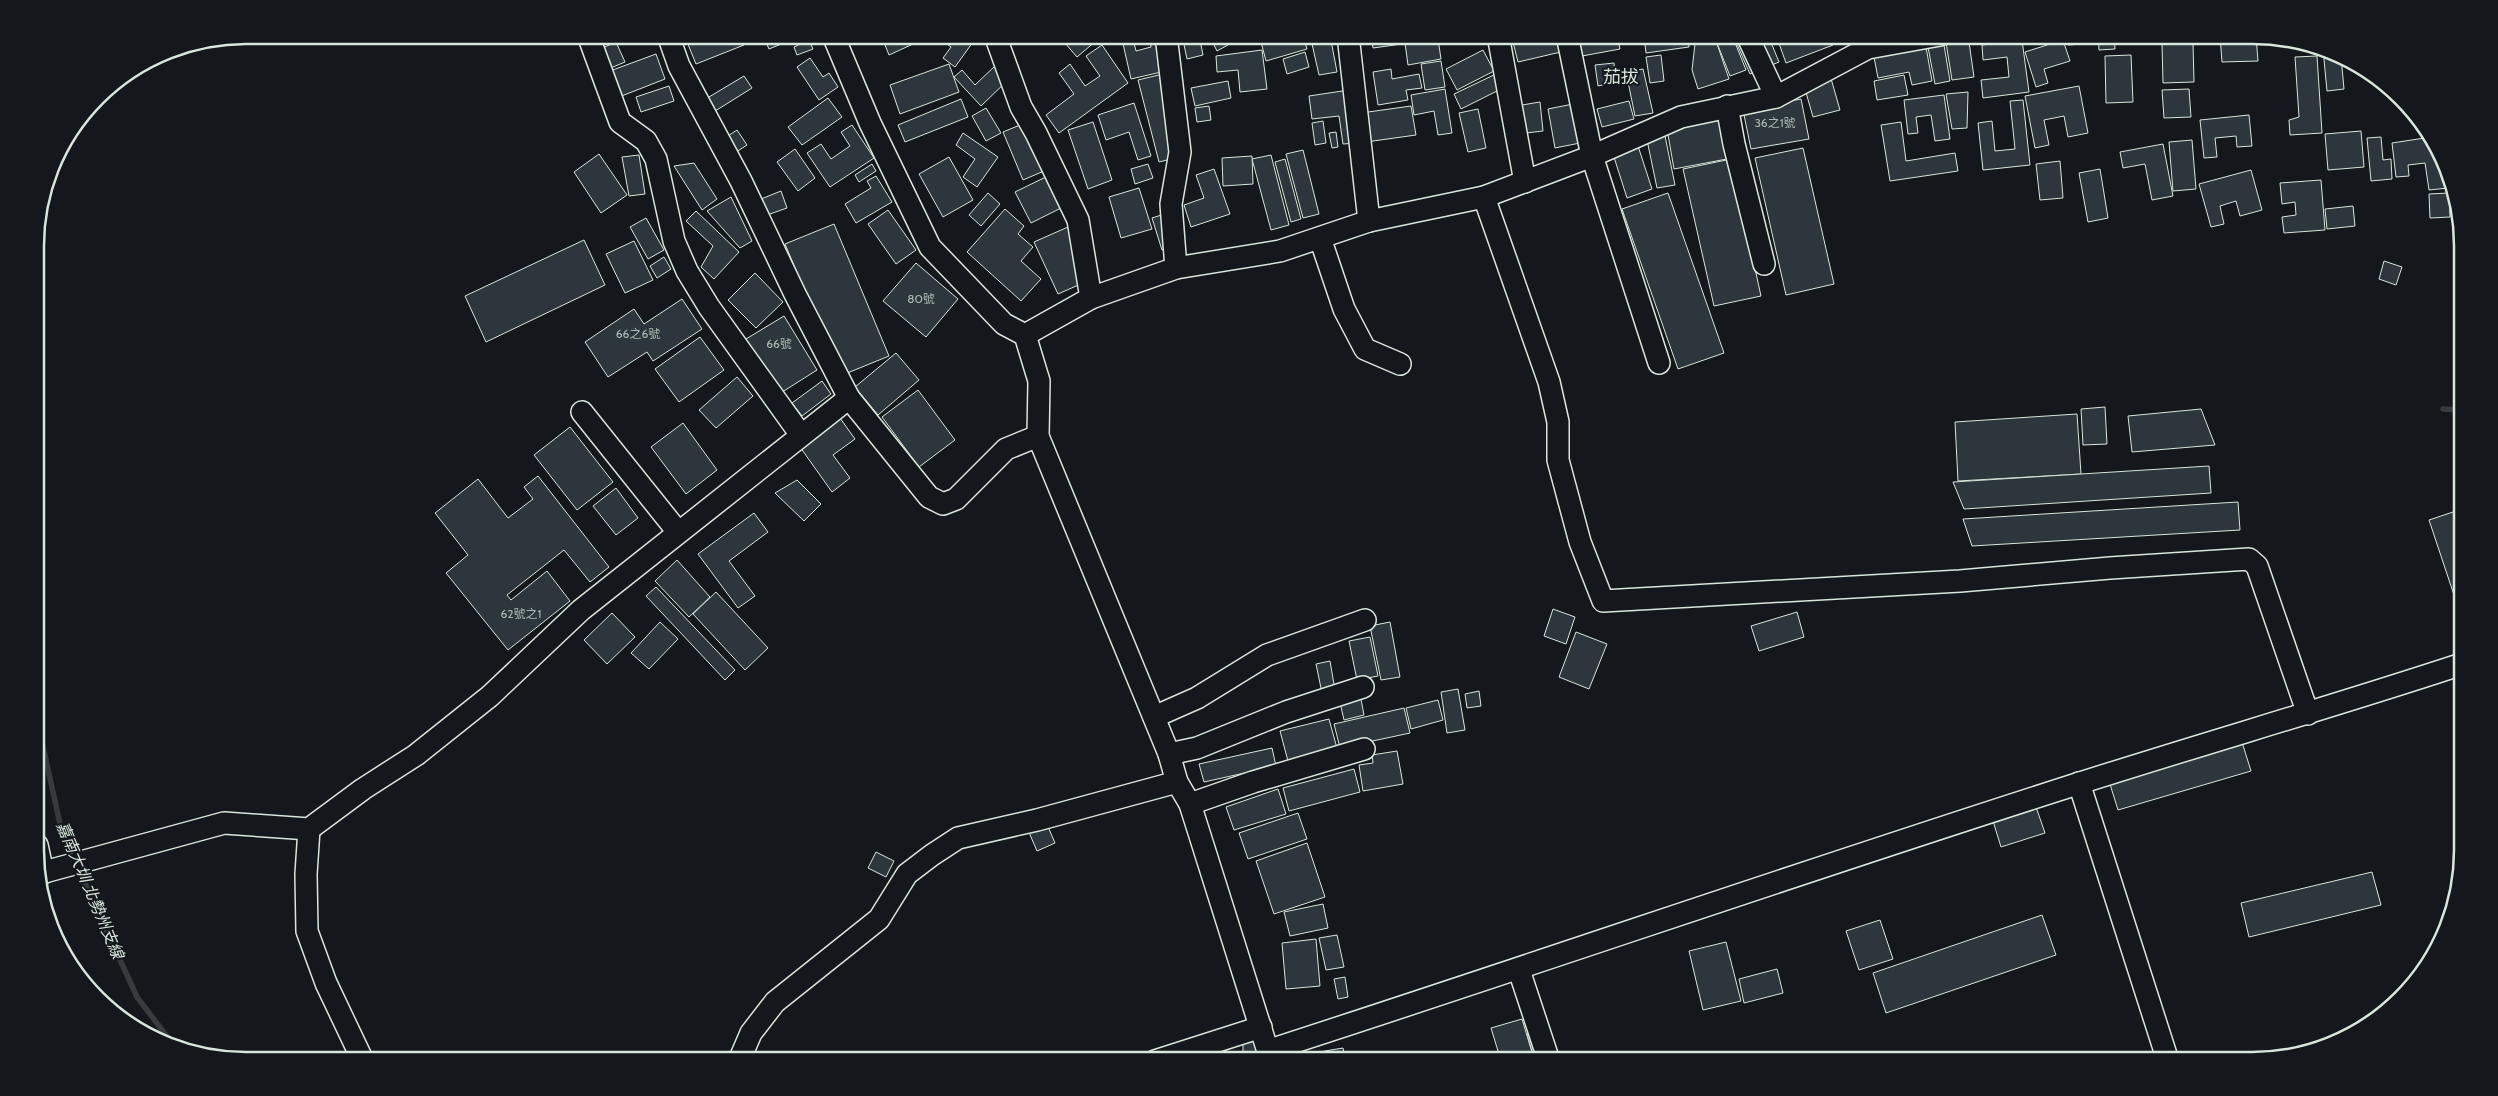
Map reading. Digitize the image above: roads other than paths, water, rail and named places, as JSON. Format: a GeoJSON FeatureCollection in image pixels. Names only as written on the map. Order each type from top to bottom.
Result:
{"type":"FeatureCollection","features":[{"type":"Feature","properties":{"kind":"street"},"geometry":{"type":"LineString","coordinates":[[591,44],[620,122],[646,140],[656,159],[674,241],[687,271],[708,307],[801,435]]}},
{"type":"Feature","properties":{"kind":"street"},"geometry":{"type":"LineString","coordinates":[[671,44],[679,66],[742,181],[795,294],[849,398],[929,497],[943,504],[956,500],[1006,449],[1038,436]]}},
{"type":"Feature","properties":{"kind":"street"},"geometry":{"type":"LineString","coordinates":[[837,44],[870,122],[930,247],[1004,324],[1025,335],[1039,381],[1038,436],[1169,754],[1177,782],[1190,804],[1269,1052]]}},
{"type":"Feature","properties":{"kind":"street"},"geometry":{"type":"LineString","coordinates":[[998,44],[1021,107],[1036,133],[1078,220],[1092,298]]}},
{"type":"Feature","properties":{"kind":"street"},"geometry":{"type":"LineString","coordinates":[[1167,44],[1180,152],[1171,204],[1176,268]]}},
{"type":"Feature","properties":{"kind":"street"},"geometry":{"type":"LineString","coordinates":[[1349,44],[1369,221]]}},
{"type":"Feature","properties":{"kind":"street"},"geometry":{"type":"LineString","coordinates":[[1500,44],[1525,182]]}},
{"type":"Feature","properties":{"kind":"street"},"geometry":{"type":"LineString","coordinates":[[1569,44],[1592,156],[1659,363]]}},
{"type":"Feature","properties":{"kind":"street"},"geometry":{"type":"LineString","coordinates":[[1751,44],[1776,97]]}},
{"type":"Feature","properties":{"kind":"street"},"geometry":{"type":"LineString","coordinates":[[1025,335],[1092,298],[1176,268],[1280,252],[1369,221],[1484,197],[1592,156],[1681,117],[1776,97],[1868,48],[1890,44]]}},
{"type":"Feature","properties":{"kind":"street"},"geometry":{"type":"LineString","coordinates":[[1727,106],[1734,144],[1764,264]]}},
{"type":"Feature","properties":{"kind":"street"},"geometry":{"type":"LineString","coordinates":[[1484,197],[1549,382],[1558,422],[1558,460],[1580,542],[1603,601],[1960,581],[2110,568],[2249,559],[2257,566],[2308,714]]}},
{"type":"Feature","properties":{"kind":"street"},"geometry":{"type":"LineString","coordinates":[[1320,238],[1344,309],[1365,349],[1400,364]]}},
{"type":"Feature","properties":{"kind":"street"},"geometry":{"type":"LineString","coordinates":[[45,872],[224,823],[310,829],[364,788],[416,755],[490,696],[581,610],[849,398]]}},
{"type":"Feature","properties":{"kind":"street"},"geometry":{"type":"LineString","coordinates":[[582,412],[678,532]]}},
{"type":"Feature","properties":{"kind":"street"},"geometry":{"type":"LineString","coordinates":[[1154,717],[1197,698],[1267,655],[1364,620]]}},
{"type":"Feature","properties":{"kind":"street"},"geometry":{"type":"LineString","coordinates":[[1282,1052],[1519,970],[2078,783],[2308,714],[2454,667]]}},
{"type":"Feature","properties":{"kind":"street"},"geometry":{"type":"LineString","coordinates":[[1169,754],[1197,748],[1286,712],[1363,688]]}},
{"type":"Feature","properties":{"kind":"street"},"geometry":{"type":"LineString","coordinates":[[1190,804],[1253,782],[1364,749]]}},
{"type":"Feature","properties":{"kind":"street"},"geometry":{"type":"LineString","coordinates":[[743,1052],[751,1033],[775,1002],[879,919],[906,874],[958,838],[1037,820],[1177,782]]}},
{"type":"Feature","properties":{"kind":"street"},"geometry":{"type":"LineString","coordinates":[[2078,783],[2165,1052]]}},
{"type":"Feature","properties":{"kind":"street"},"geometry":{"type":"LineString","coordinates":[[310,829],[306,874],[308,931],[326,983],[359,1052]]}},
{"type":"Feature","properties":{"kind":"street"},"geometry":{"type":"LineString","coordinates":[[1519,970],[1546,1052]]}},
{"type":"Feature","properties":{"kind":"street"},"geometry":{"type":"LineString","coordinates":[[1183,1052],[1260,1027]]}},
{"type":"Feature","properties":{"kind":"waterway"},"geometry":{"type":"LineString","coordinates":[[2443,409],[2454,410]]}},
{"type":"Feature","properties":{"kind":"waterway","name":"嘉南大圳 北勢州支線"},"geometry":{"type":"LineString","coordinates":[[44,751],[62,833],[74,859]]}},
{"type":"Feature","properties":{"kind":"waterway","name":"嘉南大圳 北勢州支線"},"geometry":{"type":"LineString","coordinates":[[78,868],[137,997],[167,1037]]}},
{"type":"Feature","properties":{"kind":"district","name":"茄拔"},"geometry":{"type":"Point","coordinates":[1621,77]}}]}
